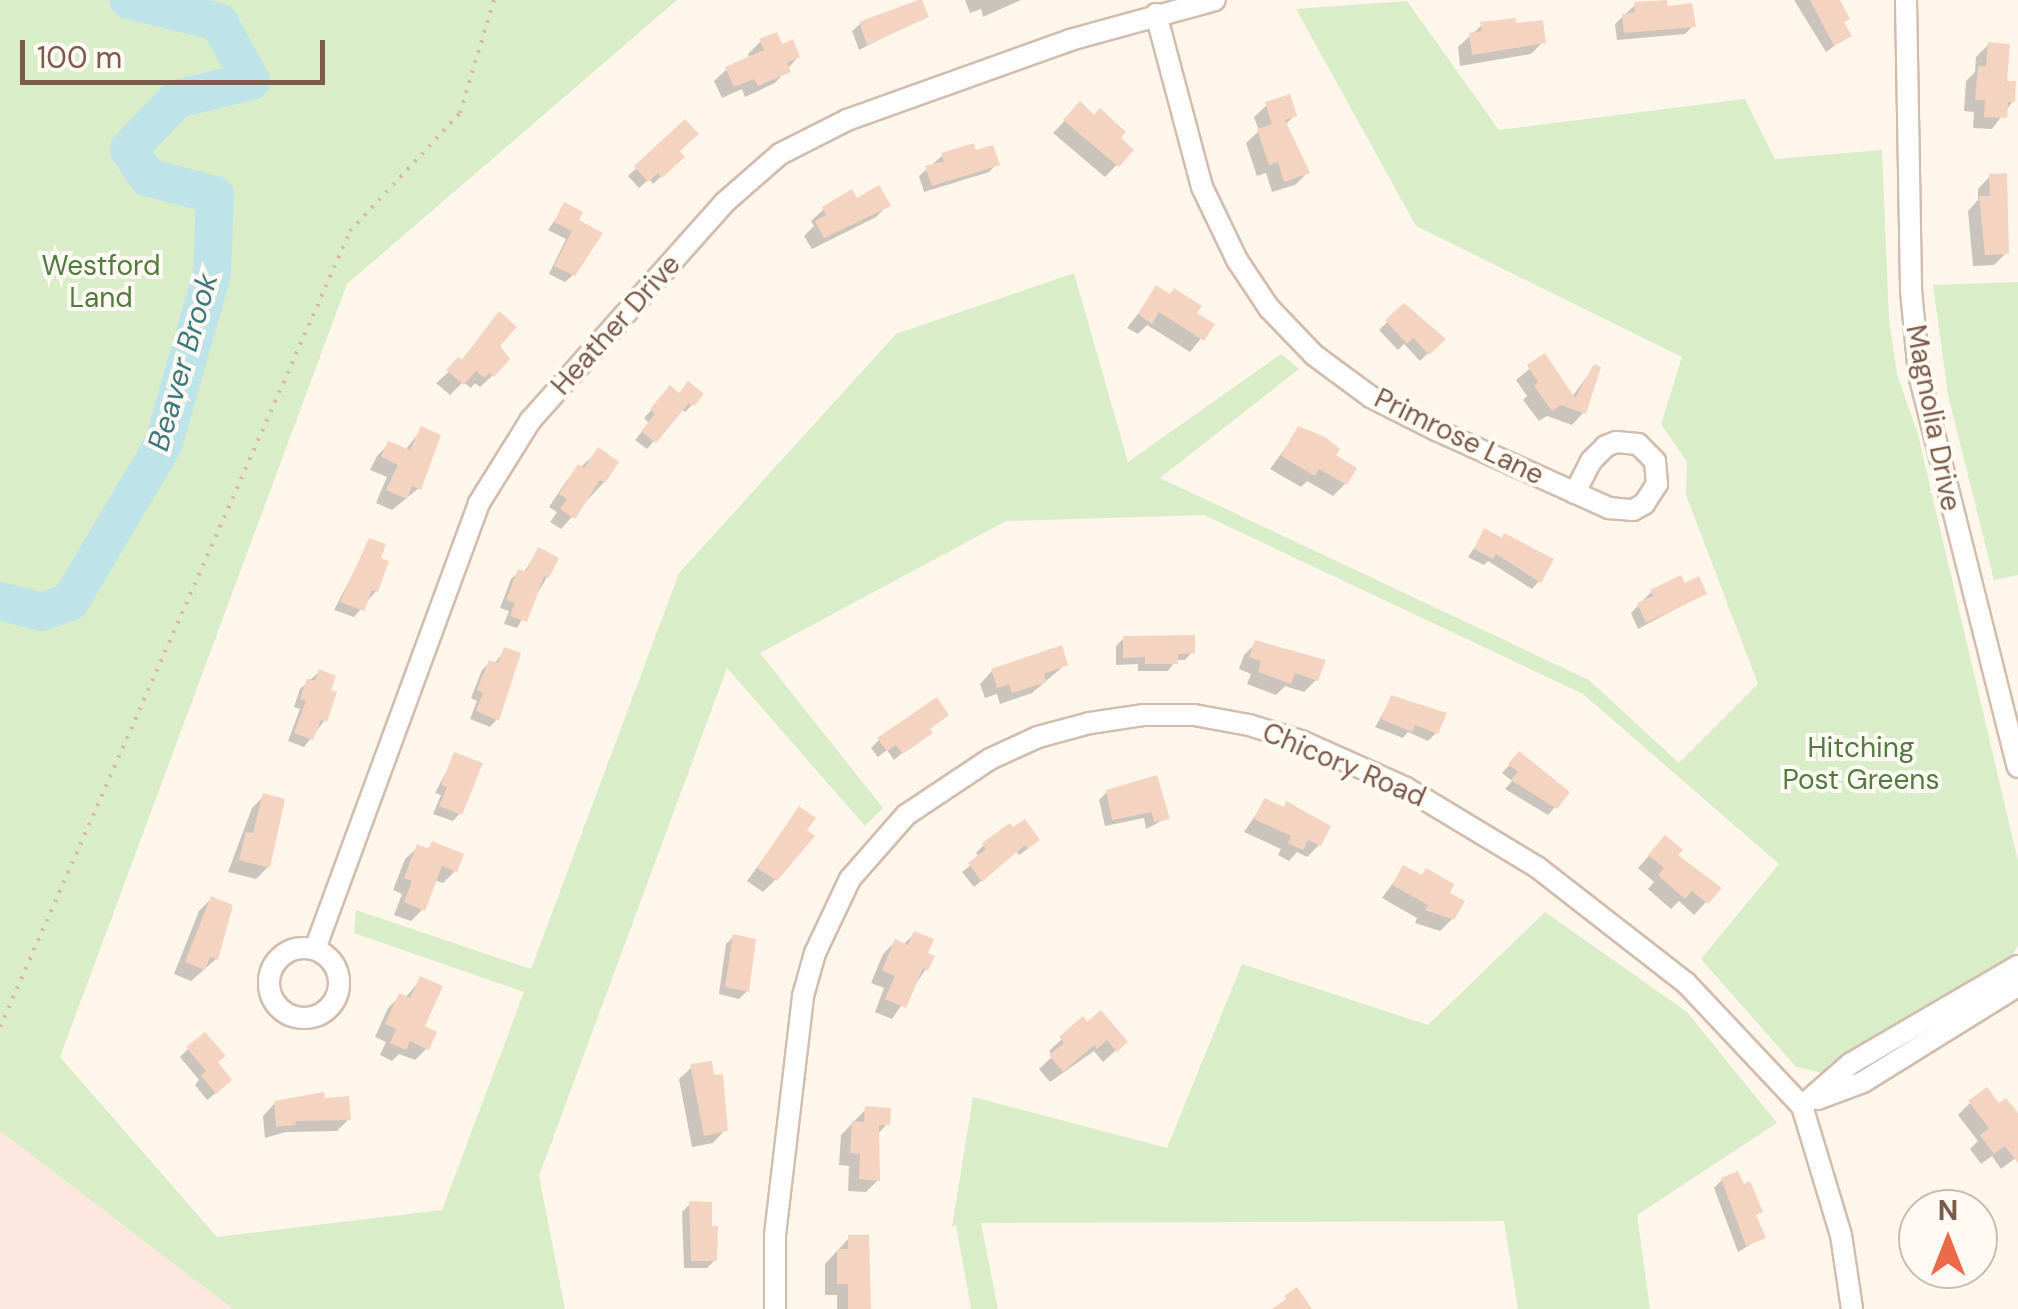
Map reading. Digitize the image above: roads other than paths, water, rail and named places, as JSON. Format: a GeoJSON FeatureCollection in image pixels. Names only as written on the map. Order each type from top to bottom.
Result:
{"type":"FeatureCollection","features":[{"type":"Feature","properties":{"kind":"street","name":"Heather Drive"},"geometry":{"type":"LineString","coordinates":[[316,950],[479,504],[530,421],[724,203],[780,154],[812,135],[1070,40],[1215,0]]}},
{"type":"Feature","properties":{"kind":"street","name":"Magnolia Drive"},"geometry":{"type":"LineString","coordinates":[[1906,0],[1911,290],[1920,374],[2018,767]]}},
{"type":"Feature","properties":{"kind":"street","name":"Primrose Lane"},"geometry":{"type":"LineString","coordinates":[[1156,14],[1202,186],[1238,260],[1269,308],[1314,355],[1371,396],[1576,492]]}},
{"type":"Feature","properties":{"kind":"street","name":"Chicory Road"},"geometry":{"type":"LineString","coordinates":[[775,1309],[775,1235],[797,1035],[815,953],[832,912],[874,847],[919,805],[990,759],[1038,738],[1090,722],[1144,715],[1194,716],[1249,725],[1335,755],[1454,813],[1537,866],[1686,983],[1802,1106],[1841,1234],[1852,1309]]}},
{"type":"Feature","properties":{"kind":"street"},"geometry":{"type":"LineString","coordinates":[[1802,1106],[1850,1064],[2018,966]]}},
{"type":"Feature","properties":{"kind":"street"},"geometry":{"type":"LineString","coordinates":[[1802,1106],[1863,1082],[2018,986]]}},
{"type":"Feature","properties":{"kind":"waterway","name":"Beaver Brook"},"geometry":{"type":"LineString","coordinates":[[0,601],[42,612],[70,602],[163,445],[212,274],[215,195],[147,177],[129,149],[177,99],[251,81],[219,22],[129,0]]}},
{"type":"Feature","properties":{"kind":"park label","name":"Westford Land"},"geometry":{"type":"Point","coordinates":[101,282]}},
{"type":"Feature","properties":{"kind":"park label","name":"Hitching Post Greens"},"geometry":{"type":"Point","coordinates":[1861,764]}}]}
